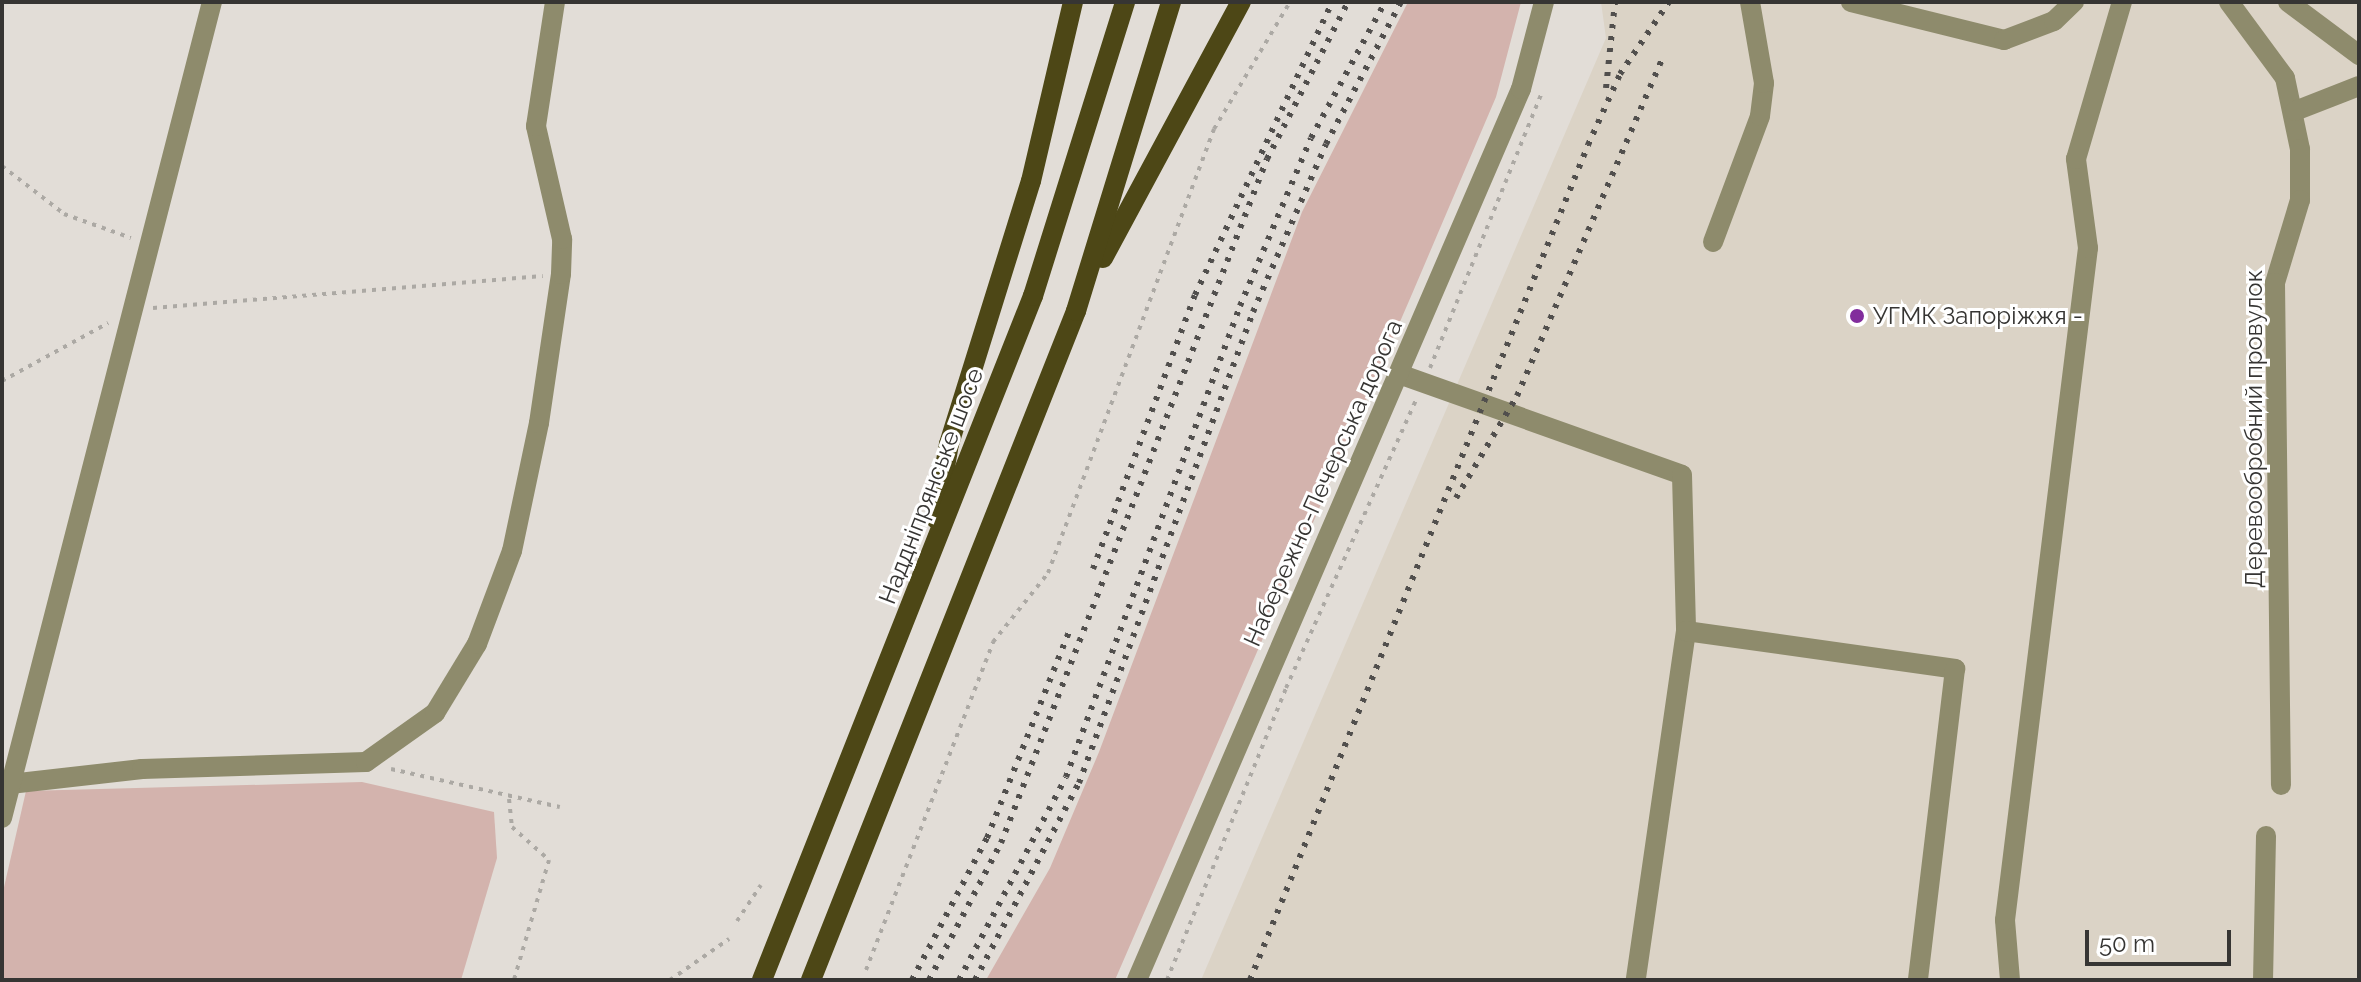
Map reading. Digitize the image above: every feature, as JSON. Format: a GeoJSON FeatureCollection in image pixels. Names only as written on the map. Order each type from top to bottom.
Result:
{"type":"FeatureCollection","features":[{"type":"Feature","properties":{"kind":"main road"},"geometry":{"type":"LineString","coordinates":[[929,564],[949,444],[1031,181],[1073,2]]}},
{"type":"Feature","properties":{"kind":"main road","name":"Наддніпрянське шосе"},"geometry":{"type":"LineString","coordinates":[[762,980],[1033,296],[1125,2]]}},
{"type":"Feature","properties":{"kind":"main road"},"geometry":{"type":"LineString","coordinates":[[811,980],[1076,311],[1171,2]]}},
{"type":"Feature","properties":{"kind":"main road"},"geometry":{"type":"LineString","coordinates":[[1076,311],[1241,2]]}},
{"type":"Feature","properties":{"kind":"street"},"geometry":{"type":"LineString","coordinates":[[2,818],[129,310],[212,2]]}},
{"type":"Feature","properties":{"kind":"street"},"geometry":{"type":"LineString","coordinates":[[10,784],[142,769],[366,762],[435,713],[477,644],[512,551],[561,274],[562,239],[536,126],[555,2]]}},
{"type":"Feature","properties":{"kind":"street","name":"Набережно-Печерська дорога"},"geometry":{"type":"LineString","coordinates":[[1137,980],[1521,89],[1544,2]]}},
{"type":"Feature","properties":{"kind":"street"},"geometry":{"type":"LineString","coordinates":[[1713,242],[1760,116],[1764,83],[1750,2]]}},
{"type":"Feature","properties":{"kind":"street"},"geometry":{"type":"LineString","coordinates":[[1851,2],[2004,40],[2054,21],[2074,2]]}},
{"type":"Feature","properties":{"kind":"street"},"geometry":{"type":"LineString","coordinates":[[2010,980],[2005,920],[2088,248],[2076,159],[2122,2]]}},
{"type":"Feature","properties":{"kind":"street","name":"Деревообробний провулок"},"geometry":{"type":"LineString","coordinates":[[2229,2],[2285,78],[2295,111],[2300,200],[2275,283],[2281,785]]}},
{"type":"Feature","properties":{"kind":"street"},"geometry":{"type":"LineString","coordinates":[[2288,2],[2359,55]]}},
{"type":"Feature","properties":{"kind":"street"},"geometry":{"type":"LineString","coordinates":[[2295,111],[2359,86]]}},
{"type":"Feature","properties":{"kind":"street"},"geometry":{"type":"LineString","coordinates":[[1399,374],[1682,475],[1686,631],[1636,980]]}},
{"type":"Feature","properties":{"kind":"street"},"geometry":{"type":"LineString","coordinates":[[1686,631],[1955,669],[1918,980]]}},
{"type":"Feature","properties":{"kind":"street"},"geometry":{"type":"LineString","coordinates":[[2263,980],[2266,836]]}},
{"type":"Feature","properties":{"kind":"path"},"geometry":{"type":"LineString","coordinates":[[866,970],[993,642],[1048,573],[1214,129],[1290,2]]}},
{"type":"Feature","properties":{"kind":"path"},"geometry":{"type":"LineString","coordinates":[[1167,980],[1286,688],[1424,383],[1539,109],[1544,78]]}},
{"type":"Feature","properties":{"kind":"path"},"geometry":{"type":"LineString","coordinates":[[2,166],[64,214],[146,245]]}},
{"type":"Feature","properties":{"kind":"path"},"geometry":{"type":"LineString","coordinates":[[2,381],[54,359],[129,310],[561,274]]}},
{"type":"Feature","properties":{"kind":"path"},"geometry":{"type":"LineString","coordinates":[[366,762],[509,799],[560,807]]}},
{"type":"Feature","properties":{"kind":"path"},"geometry":{"type":"LineString","coordinates":[[509,799],[512,827],[549,860],[514,980]]}},
{"type":"Feature","properties":{"kind":"path"},"geometry":{"type":"LineString","coordinates":[[737,921],[761,885]]}},
{"type":"Feature","properties":{"kind":"path"},"geometry":{"type":"LineString","coordinates":[[670,980],[729,939]]}},
{"type":"Feature","properties":{"kind":"shaded area"},"geometry":{"type":"Polygon","coordinates":[[[1408,2],[1521,2],[1496,97],[1412,294],[1115,980],[986,980],[1050,868],[1099,752],[1302,212],[1408,2]]]}},
{"type":"Feature","properties":{"kind":"shaded area"},"geometry":{"type":"Polygon","coordinates":[[[1601,2],[2359,2],[2359,980],[1201,980],[1606,38],[1601,2]]]}},
{"type":"Feature","properties":{"kind":"shaded area"},"geometry":{"type":"Polygon","coordinates":[[[362,782],[494,812],[497,858],[461,980],[2,980],[2,896],[26,791],[362,782]]]}},
{"type":"Feature","properties":{"kind":"railway"},"geometry":{"type":"LineString","coordinates":[[1093,569],[1195,295],[1332,2]]}},
{"type":"Feature","properties":{"kind":"railway"},"geometry":{"type":"LineString","coordinates":[[929,980],[1001,843],[1267,159],[1348,2]]}},
{"type":"Feature","properties":{"kind":"railway"},"geometry":{"type":"LineString","coordinates":[[959,980],[1066,777],[1240,306],[1311,138],[1385,2]]}},
{"type":"Feature","properties":{"kind":"railway"},"geometry":{"type":"LineString","coordinates":[[975,980],[1079,783],[1253,312],[1326,144],[1401,2]]}},
{"type":"Feature","properties":{"kind":"railway"},"geometry":{"type":"LineString","coordinates":[[1606,88],[1615,2]]}},
{"type":"Feature","properties":{"kind":"railway"},"geometry":{"type":"LineString","coordinates":[[1250,980],[1588,145],[1620,74],[1669,2]]}},
{"type":"Feature","properties":{"kind":"railway"},"geometry":{"type":"LineString","coordinates":[[1456,498],[1517,396],[1662,60]]}},
{"type":"Feature","properties":{"kind":"railway"},"geometry":{"type":"LineString","coordinates":[[912,980],[987,838],[1069,632]]}},
{"type":"Feature","properties":{"kind":"place","name":"УГМК Запоріжжя -"},"geometry":{"type":"Point","coordinates":[1857,316]}}]}
